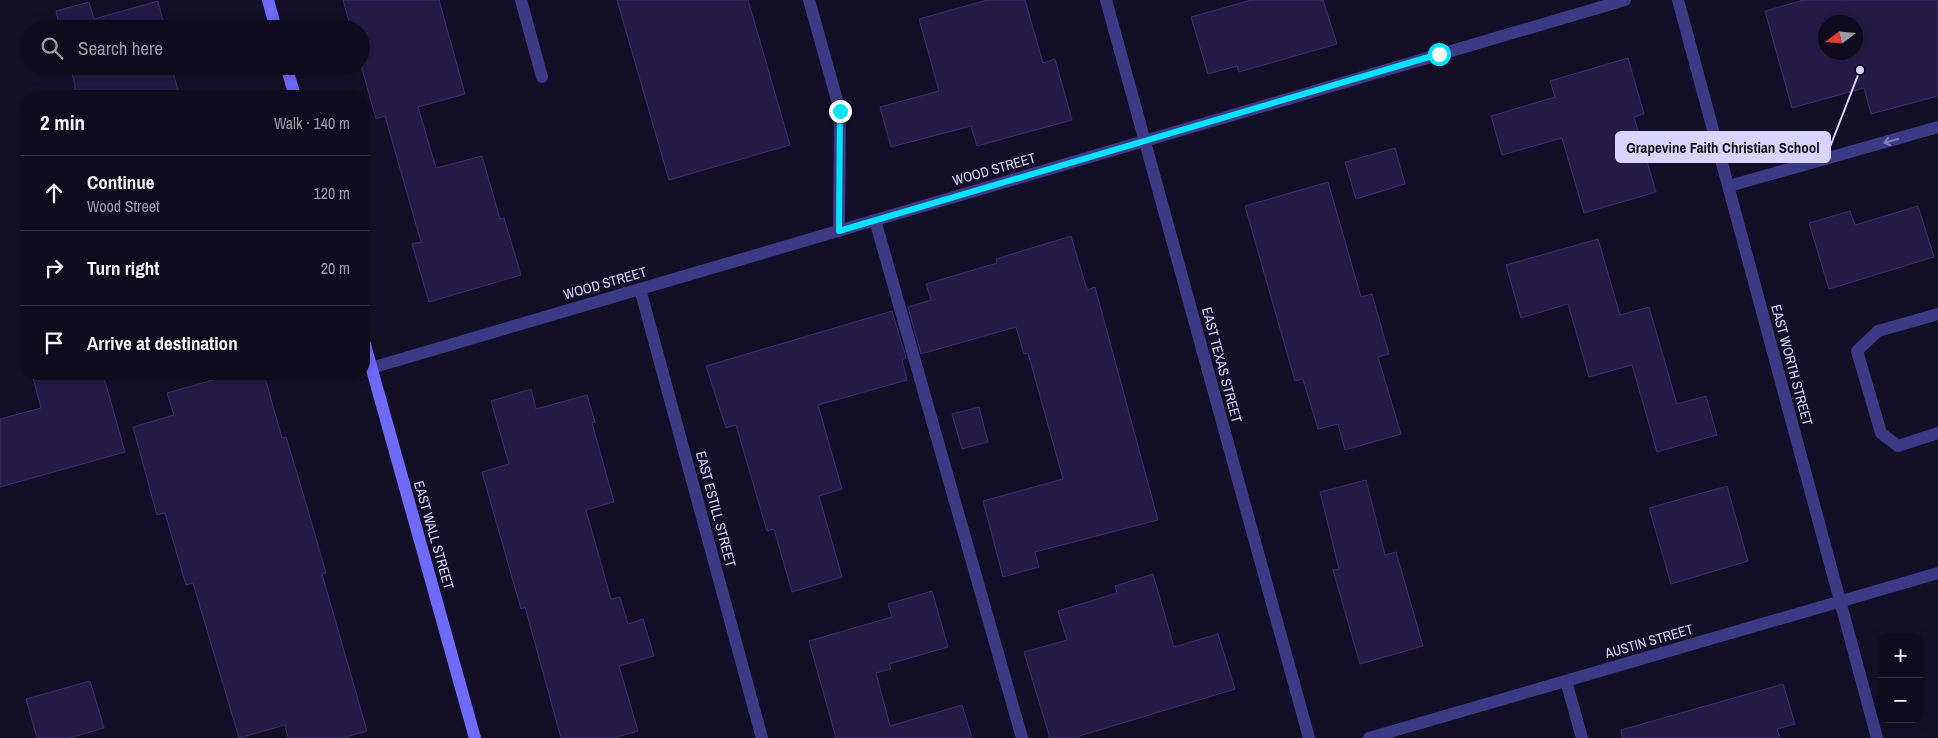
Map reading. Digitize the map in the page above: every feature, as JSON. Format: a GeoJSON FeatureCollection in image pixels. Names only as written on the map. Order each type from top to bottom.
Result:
{"type":"FeatureCollection","features":[{"type":"Feature","properties":{"kind":"street"},"geometry":{"type":"LineString","coordinates":[[268,0],[274,20]]}},
{"type":"Feature","properties":{"kind":"street"},"geometry":{"type":"LineString","coordinates":[[521,0],[542,77]]}},
{"type":"Feature","properties":{"kind":"street"},"geometry":{"type":"LineString","coordinates":[[809,0],[840,111],[839,231]]}},
{"type":"Feature","properties":{"kind":"street","name":"EAST TEXAS STREET"},"geometry":{"type":"LineString","coordinates":[[1106,0],[1310,738]]}},
{"type":"Feature","properties":{"kind":"street","name":"WOOD STREET"},"geometry":{"type":"LineString","coordinates":[[371,368],[1625,0]]}},
{"type":"Feature","properties":{"kind":"street","name":"EAST WORTH STREET"},"geometry":{"type":"LineString","coordinates":[[1678,0],[1877,738]]}},
{"type":"Feature","properties":{"kind":"street"},"geometry":{"type":"LineString","coordinates":[[289,75],[293,90]]}},
{"type":"Feature","properties":{"kind":"street"},"geometry":{"type":"LineString","coordinates":[[1729,186],[1938,127]]}},
{"type":"Feature","properties":{"kind":"street"},"geometry":{"type":"LineString","coordinates":[[875,220],[1022,738]]}},
{"type":"Feature","properties":{"kind":"street","name":"EAST ESTILL STREET"},"geometry":{"type":"LineString","coordinates":[[640,289],[762,738]]}},
{"type":"Feature","properties":{"kind":"street"},"geometry":{"type":"LineString","coordinates":[[1938,314],[1878,331],[1857,351],[1881,432],[1898,446],[1938,433]]}},
{"type":"Feature","properties":{"kind":"street","name":"EAST WALL STREET"},"geometry":{"type":"LineString","coordinates":[[370,364],[475,738]]}},
{"type":"Feature","properties":{"kind":"street","name":"AUSTIN STREET"},"geometry":{"type":"LineString","coordinates":[[1369,738],[1938,573]]}},
{"type":"Feature","properties":{"kind":"street"},"geometry":{"type":"LineString","coordinates":[[1566,681],[1582,738]]}},
{"type":"Feature","properties":{"kind":"building"},"geometry":{"type":"Polygon","coordinates":[[[343,0],[439,0],[465,94],[418,107],[436,168],[482,156],[500,219],[504,218],[521,275],[429,302],[412,244],[421,242],[385,116],[376,119],[370,90],[368,90],[364,75],[370,75],[370,20],[349,20],[343,0]]]}},
{"type":"Feature","properties":{"kind":"building"},"geometry":{"type":"Polygon","coordinates":[[[617,0],[748,0],[790,145],[669,180],[617,0]]]}},
{"type":"Feature","properties":{"kind":"building"},"geometry":{"type":"Polygon","coordinates":[[[987,0],[1025,0],[1043,63],[1055,59],[1072,120],[977,146],[971,126],[891,147],[880,107],[939,91],[919,19],[987,0]]]}},
{"type":"Feature","properties":{"kind":"building"},"geometry":{"type":"Polygon","coordinates":[[[1251,0],[1323,0],[1337,44],[1239,72],[1237,66],[1208,74],[1191,17],[1251,0]]]}},
{"type":"Feature","properties":{"kind":"building"},"geometry":{"type":"Polygon","coordinates":[[[1804,0],[1938,0],[1938,96],[1871,114],[1864,88],[1792,108],[1765,11],[1804,0]]]}},
{"type":"Feature","properties":{"kind":"building"},"geometry":{"type":"Polygon","coordinates":[[[158,1],[163,20],[58,20],[56,11],[89,2],[94,19],[158,1]]]}},
{"type":"Feature","properties":{"kind":"building"},"geometry":{"type":"Polygon","coordinates":[[[1628,58],[1644,114],[1634,117],[1656,192],[1584,213],[1562,138],[1502,155],[1491,116],[1555,97],[1550,81],[1628,58]]]}},
{"type":"Feature","properties":{"kind":"building"},"geometry":{"type":"Polygon","coordinates":[[[72,75],[174,75],[178,90],[75,90],[72,75]]]}},
{"type":"Feature","properties":{"kind":"building"},"geometry":{"type":"Polygon","coordinates":[[[1395,148],[1405,184],[1356,199],[1345,162],[1395,148]]]}},
{"type":"Feature","properties":{"kind":"building"},"geometry":{"type":"Polygon","coordinates":[[[1328,182],[1361,297],[1372,294],[1389,354],[1378,357],[1401,434],[1345,450],[1338,424],[1318,429],[1303,379],[1295,381],[1245,206],[1328,182]]]}},
{"type":"Feature","properties":{"kind":"building"},"geometry":{"type":"Polygon","coordinates":[[[1918,206],[1934,257],[1829,289],[1809,223],[1850,211],[1855,225],[1918,206]]]}},
{"type":"Feature","properties":{"kind":"building"},"geometry":{"type":"Polygon","coordinates":[[[1071,236],[1087,290],[1095,287],[1158,520],[1035,552],[1039,567],[1003,577],[983,501],[1063,479],[1028,353],[1024,354],[1016,327],[921,354],[908,307],[931,300],[926,284],[997,263],[996,259],[1071,236]]]}},
{"type":"Feature","properties":{"kind":"building"},"geometry":{"type":"Polygon","coordinates":[[[1598,239],[1620,315],[1649,307],[1677,404],[1706,396],[1717,435],[1657,452],[1632,365],[1589,377],[1568,304],[1521,318],[1506,265],[1598,239]]]}},
{"type":"Feature","properties":{"kind":"building"},"geometry":{"type":"Polygon","coordinates":[[[892,311],[906,358],[902,360],[907,380],[818,405],[842,489],[819,496],[842,577],[792,592],[774,529],[767,531],[736,425],[726,428],[706,366],[892,311]]]}},
{"type":"Feature","properties":{"kind":"building"},"geometry":{"type":"Polygon","coordinates":[[[34,380],[105,380],[125,452],[0,487],[0,419],[41,408],[34,380]]]}},
{"type":"Feature","properties":{"kind":"building"},"geometry":{"type":"Polygon","coordinates":[[[213,380],[266,380],[282,438],[286,437],[305,500],[326,573],[322,574],[367,731],[342,738],[288,738],[285,725],[239,738],[193,583],[186,585],[165,513],[157,515],[133,427],[174,415],[167,393],[213,380]]]}},
{"type":"Feature","properties":{"kind":"building"},"geometry":{"type":"Polygon","coordinates":[[[531,389],[536,409],[587,395],[595,422],[592,423],[614,502],[586,510],[611,599],[620,597],[628,624],[643,619],[654,656],[619,666],[638,731],[613,738],[561,738],[525,607],[521,609],[482,472],[509,464],[491,401],[531,389]]]}},
{"type":"Feature","properties":{"kind":"building"},"geometry":{"type":"Polygon","coordinates":[[[979,407],[988,442],[962,449],[952,414],[979,407]]]}},
{"type":"Feature","properties":{"kind":"building"},"geometry":{"type":"Polygon","coordinates":[[[1366,480],[1385,555],[1396,552],[1423,646],[1360,664],[1333,570],[1339,569],[1320,492],[1366,480]]]}},
{"type":"Feature","properties":{"kind":"building"},"geometry":{"type":"Polygon","coordinates":[[[1727,486],[1748,561],[1671,584],[1649,508],[1727,486]]]}},
{"type":"Feature","properties":{"kind":"building"},"geometry":{"type":"Polygon","coordinates":[[[1153,574],[1174,647],[1218,634],[1235,689],[1073,738],[1050,738],[1024,652],[1067,640],[1058,611],[1117,593],[1115,586],[1153,574]]]}},
{"type":"Feature","properties":{"kind":"building"},"geometry":{"type":"Polygon","coordinates":[[[932,591],[948,647],[889,664],[891,669],[876,673],[890,726],[962,705],[972,738],[836,738],[809,641],[892,617],[888,604],[932,591]]]}},
{"type":"Feature","properties":{"kind":"building"},"geometry":{"type":"Polygon","coordinates":[[[90,681],[104,728],[69,738],[37,738],[26,699],[90,681]]]}},
{"type":"Feature","properties":{"kind":"building"},"geometry":{"type":"Polygon","coordinates":[[[1783,684],[1795,724],[1777,729],[1780,738],[1622,738],[1621,730],[1783,684]]]}},
{"type":"Feature","properties":{"kind":"place","name":"Grapevine Faith Christian School"},"geometry":{"type":"Point","coordinates":[1860,70]}},
{"type":"Feature","properties":{"kind":"route"},"geometry":{"type":"LineString","coordinates":[[840,111],[839,231],[1439,54]]}}]}
